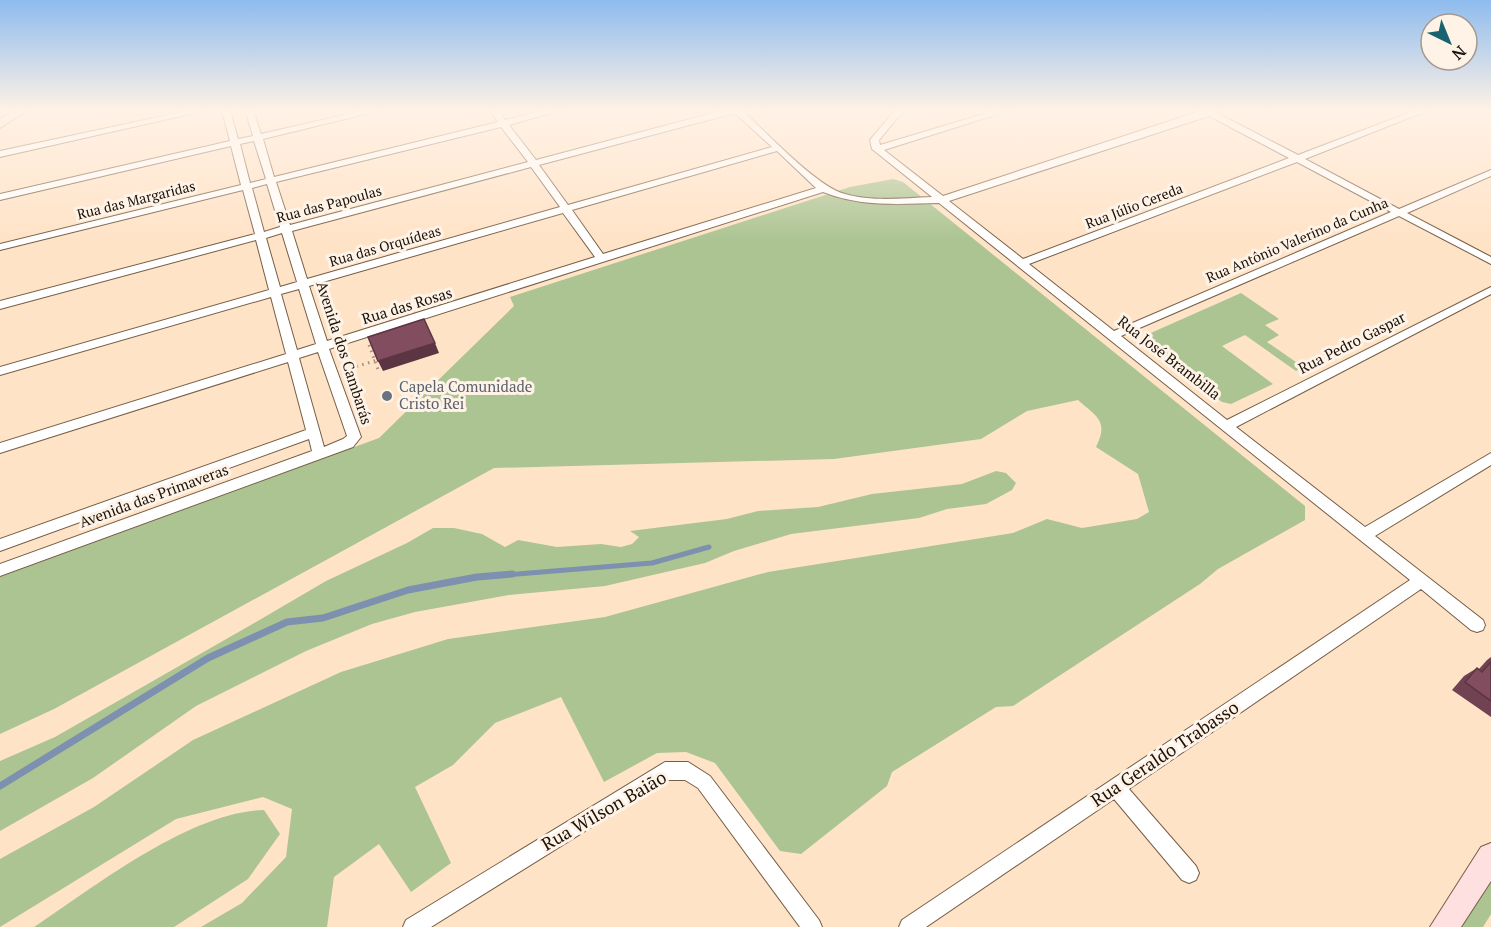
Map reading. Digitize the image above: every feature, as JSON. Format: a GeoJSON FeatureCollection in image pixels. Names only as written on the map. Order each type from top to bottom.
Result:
{"type":"FeatureCollection","features":[{"type":"Feature","properties":{"kind":"street"},"geometry":{"type":"LineString","coordinates":[[0,197],[191,153]]}},
{"type":"Feature","properties":{"kind":"street"},"geometry":{"type":"LineString","coordinates":[[238,153],[245,187],[261,236],[319,453]]}},
{"type":"Feature","properties":{"kind":"street","name":"Avenida dos Cambarás"},"geometry":{"type":"LineString","coordinates":[[263,153],[331,374],[354,436],[348,442],[319,453]]}},
{"type":"Feature","properties":{"kind":"street","name":"Rua das Margaridas"},"geometry":{"type":"LineString","coordinates":[[0,247],[384,153]]}},
{"type":"Feature","properties":{"kind":"street"},"geometry":{"type":"LineString","coordinates":[[526,153],[602,260]]}},
{"type":"Feature","properties":{"kind":"street","name":"Rua das Papoulas"},"geometry":{"type":"LineString","coordinates":[[0,305],[574,153]]}},
{"type":"Feature","properties":{"kind":"street","name":"Rua das Orquídeas"},"geometry":{"type":"LineString","coordinates":[[0,371],[760,153]]}},
{"type":"Feature","properties":{"kind":"street"},"geometry":{"type":"LineString","coordinates":[[784,153],[823,189],[843,197],[874,201],[942,200],[1083,153]]}},
{"type":"Feature","properties":{"kind":"street","name":"Rua José Brambilla"},"geometry":{"type":"LineString","coordinates":[[882,153],[1478,625]]}},
{"type":"Feature","properties":{"kind":"street"},"geometry":{"type":"LineString","coordinates":[[1288,153],[1491,261]]}},
{"type":"Feature","properties":{"kind":"street","name":"Rua Júlio Cereda"},"geometry":{"type":"LineString","coordinates":[[1022,263],[1314,153]]}},
{"type":"Feature","properties":{"kind":"street","name":"Rua Antônio Valerino da Cunha"},"geometry":{"type":"LineString","coordinates":[[1114,335],[1491,172]]}},
{"type":"Feature","properties":{"kind":"street","name":"Rua das Rosas"},"geometry":{"type":"LineString","coordinates":[[0,448],[823,189]]}},
{"type":"Feature","properties":{"kind":"street","name":"Rua Pedro Gaspar"},"geometry":{"type":"LineString","coordinates":[[1228,425],[1491,290]]}},
{"type":"Feature","properties":{"kind":"street","name":"Avenida das Primaveras"},"geometry":{"type":"LineString","coordinates":[[7,543],[314,432]]}},
{"type":"Feature","properties":{"kind":"street","name":"Avenida das Primaveras"},"geometry":{"type":"LineString","coordinates":[[6,568],[319,453]]}},
{"type":"Feature","properties":{"kind":"street"},"geometry":{"type":"LineString","coordinates":[[1364,535],[1491,458]]}},
{"type":"Feature","properties":{"kind":"street"},"geometry":{"type":"LineString","coordinates":[[6,568],[7,543]]}},
{"type":"Feature","properties":{"kind":"street","name":"Rua Geraldo Trabasso"},"geometry":{"type":"LineString","coordinates":[[909,927],[1421,581]]}},
{"type":"Feature","properties":{"kind":"street","name":"Rua Wilson Baião"},"geometry":{"type":"LineString","coordinates":[[413,927],[665,771],[688,771],[704,782],[812,927]]}},
{"type":"Feature","properties":{"kind":"street"},"geometry":{"type":"LineString","coordinates":[[1116,787],[1189,873]]}},
{"type":"Feature","properties":{"kind":"street"},"geometry":{"type":"LineString","coordinates":[[1444,927],[1491,857]]}},
{"type":"Feature","properties":{"kind":"path"},"geometry":{"type":"LineString","coordinates":[[366,334],[379,372]]}},
{"type":"Feature","properties":{"kind":"path"},"geometry":{"type":"LineString","coordinates":[[331,374],[383,358]]}},
{"type":"Feature","properties":{"kind":"green space"},"geometry":{"type":"Polygon","coordinates":[[[893,179],[903,182],[1305,506],[1305,520],[1218,569],[1200,584],[1013,706],[996,707],[892,772],[887,786],[801,854],[780,851],[715,763],[686,752],[657,753],[604,782],[561,697],[495,723],[453,765],[415,787],[451,863],[411,892],[379,844],[334,877],[327,927],[201,927],[242,903],[286,857],[292,809],[263,797],[176,819],[0,927],[0,859],[94,807],[193,740],[341,672],[448,639],[605,617],[768,572],[1013,533],[1047,519],[1082,528],[1137,519],[1149,512],[1138,474],[1096,447],[1100,438],[1101,425],[1095,415],[1078,400],[1027,411],[981,439],[834,459],[494,468],[54,709],[0,734],[0,577],[379,438],[514,306],[510,297],[850,187],[893,179]]]}},
{"type":"Feature","properties":{"kind":"green space"},"geometry":{"type":"Polygon","coordinates":[[[1241,293],[1279,319],[1265,325],[1279,335],[1267,342],[1303,367],[1296,371],[1245,335],[1222,346],[1273,384],[1231,404],[1222,402],[1148,349],[1144,344],[1144,336],[1241,293]]]}},
{"type":"Feature","properties":{"kind":"green space"},"geometry":{"type":"Polygon","coordinates":[[[996,471],[1006,473],[1016,483],[1012,490],[986,504],[947,509],[919,518],[791,534],[734,551],[705,563],[605,586],[509,595],[415,612],[372,624],[306,651],[196,706],[93,778],[0,831],[0,761],[55,737],[326,581],[407,543],[433,528],[454,528],[482,534],[505,547],[518,540],[557,547],[601,544],[621,547],[632,544],[639,537],[630,531],[727,519],[758,511],[818,507],[872,494],[962,484],[996,471]]]}},
{"type":"Feature","properties":{"kind":"green space"},"geometry":{"type":"Polygon","coordinates":[[[264,810],[280,834],[248,879],[174,927],[34,927],[114,873],[175,837],[206,823],[236,814],[264,810]]]}},
{"type":"Feature","properties":{"kind":"green space"},"geometry":{"type":"Polygon","coordinates":[[[1491,878],[1491,914],[1483,927],[1459,927],[1491,878]]]}},
{"type":"Feature","properties":{"kind":"building"},"geometry":{"type":"Polygon","coordinates":[[[424,319],[435,343],[378,361],[368,337],[424,319]]]}},
{"type":"Feature","properties":{"kind":"building"},"geometry":{"type":"Polygon","coordinates":[[[1491,662],[1491,701],[1465,682],[1477,668],[1482,672],[1491,662]]]}},
{"type":"Feature","properties":{"kind":"waterway"},"geometry":{"type":"LineString","coordinates":[[493,576],[652,563],[709,547]]}},
{"type":"Feature","properties":{"kind":"waterway"},"geometry":{"type":"LineString","coordinates":[[0,786],[208,658],[287,622],[323,618],[408,590],[477,577],[512,574]]}},
{"type":"Feature","properties":{"kind":"place","name":"Capela Comunidade Cristo Rei"},"geometry":{"type":"Point","coordinates":[387,396]}}]}
